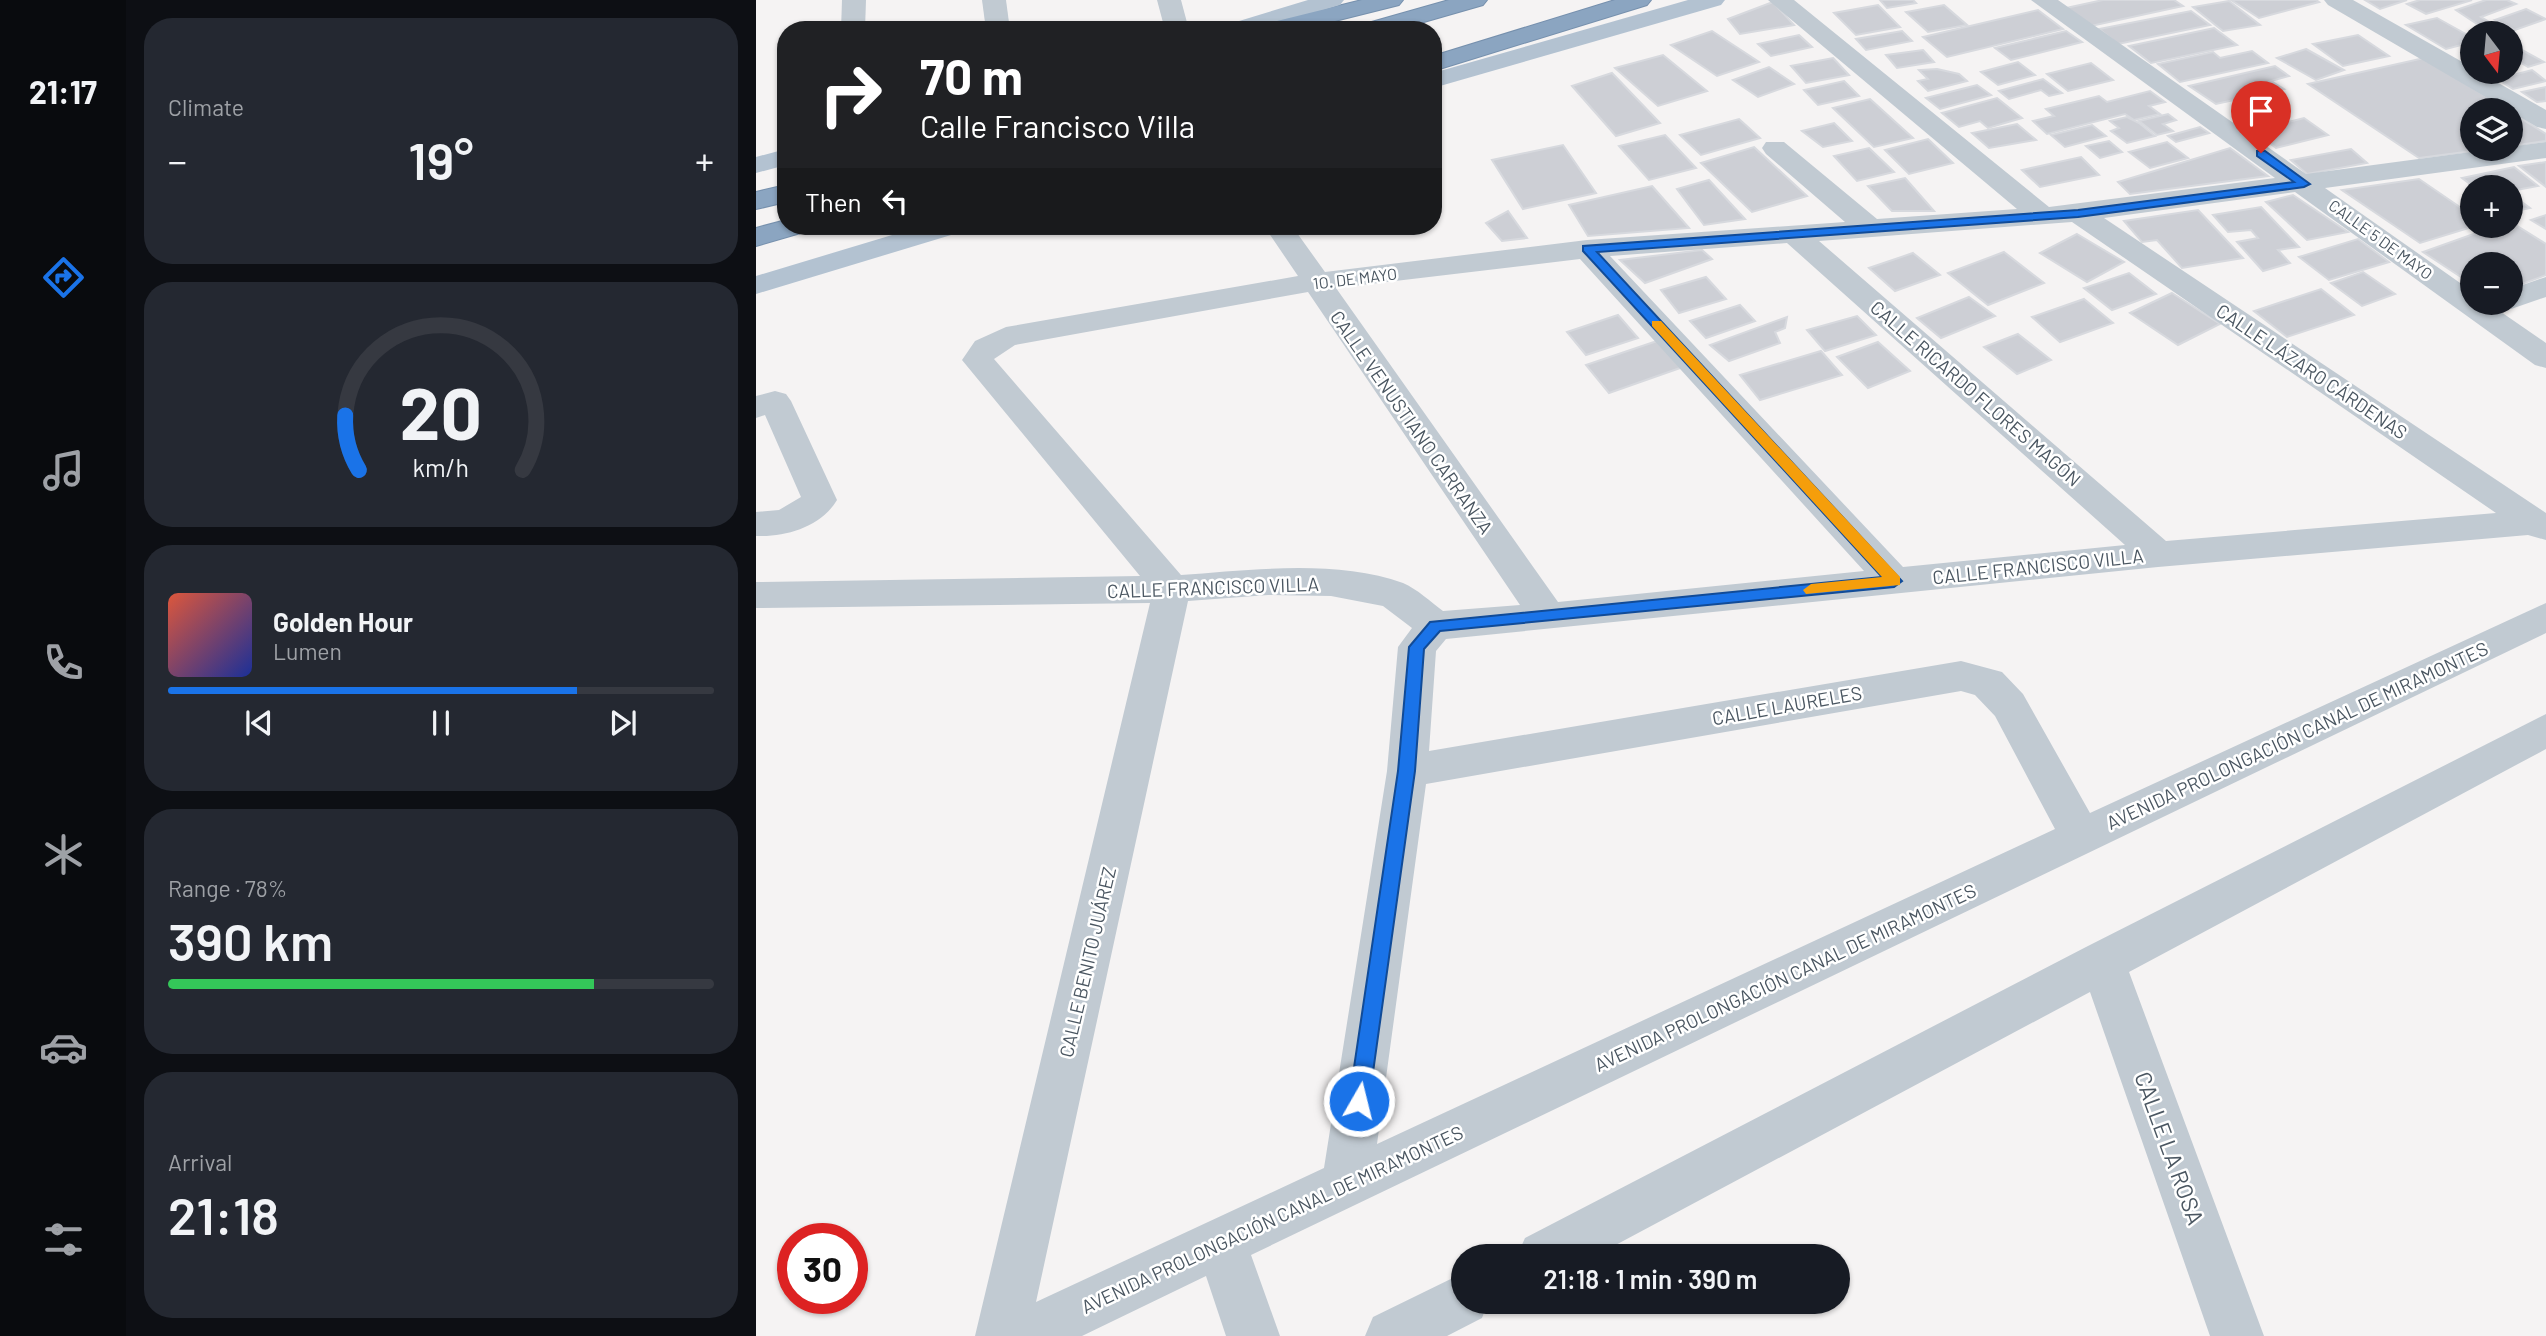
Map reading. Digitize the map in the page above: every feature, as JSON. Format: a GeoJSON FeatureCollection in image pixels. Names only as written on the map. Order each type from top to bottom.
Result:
{"type":"FeatureCollection","features":[{"type":"Feature","properties":{"kind":"highway"},"geometry":{"type":"LineString","coordinates":[[1306,21],[1391,0]]}},
{"type":"Feature","properties":{"kind":"highway"},"geometry":{"type":"LineString","coordinates":[[1401,21],[1475,0]]}},
{"type":"Feature","properties":{"kind":"highway"},"geometry":{"type":"LineString","coordinates":[[1442,38],[1577,0]]}},
{"type":"Feature","properties":{"kind":"highway"},"geometry":{"type":"LineString","coordinates":[[1442,61],[1639,0]]}},
{"type":"Feature","properties":{"kind":"highway"},"geometry":{"type":"LineString","coordinates":[[756,201],[777,195]]}},
{"type":"Feature","properties":{"kind":"highway"},"geometry":{"type":"LineString","coordinates":[[756,237],[777,231]]}},
{"type":"Feature","properties":{"kind":"main road"},"geometry":{"type":"LineString","coordinates":[[1442,78],[1713,0]]}},
{"type":"Feature","properties":{"kind":"main road"},"geometry":{"type":"LineString","coordinates":[[1263,21],[1327,1]]}},
{"type":"Feature","properties":{"kind":"main road"},"geometry":{"type":"LineString","coordinates":[[756,165],[777,159]]}},
{"type":"Feature","properties":{"kind":"main road"},"geometry":{"type":"LineString","coordinates":[[756,285],[921,235]]}},
{"type":"Feature","properties":{"kind":"street"},"geometry":{"type":"LineString","coordinates":[[853,21],[854,0]]}},
{"type":"Feature","properties":{"kind":"street"},"geometry":{"type":"LineString","coordinates":[[994,0],[997,21]]}},
{"type":"Feature","properties":{"kind":"street"},"geometry":{"type":"LineString","coordinates":[[1168,0],[1174,21]]}},
{"type":"Feature","properties":{"kind":"street"},"geometry":{"type":"LineString","coordinates":[[1780,0],[2043,216]]}},
{"type":"Feature","properties":{"kind":"street","name":"CALLE 5 DE MAYO"},"geometry":{"type":"LineString","coordinates":[[2043,0],[2304,184],[2460,286]]}},
{"type":"Feature","properties":{"kind":"street"},"geometry":{"type":"LineString","coordinates":[[2336,0],[2546,121]]}},
{"type":"Feature","properties":{"kind":"street"},"geometry":{"type":"LineString","coordinates":[[1775,148],[1871,229]]}},
{"type":"Feature","properties":{"kind":"street","name":"1O. DE MAYO"},"geometry":{"type":"LineString","coordinates":[[1172,589],[978,360],[986,348],[1006,337],[1315,282],[1587,249],[2078,214],[2546,150]]}},
{"type":"Feature","properties":{"kind":"street","name":"CALLE LÁZARO CÁRDENAS"},"geometry":{"type":"LineString","coordinates":[[2078,214],[2541,526]]}},
{"type":"Feature","properties":{"kind":"street","name":"CALLE RICARDO FLORES MAGÓN"},"geometry":{"type":"LineString","coordinates":[[1793,233],[2158,554]]}},
{"type":"Feature","properties":{"kind":"street","name":"CALLE VENUSTIANO CARRANZA"},"geometry":{"type":"LineString","coordinates":[[1284,235],[1548,617]]}},
{"type":"Feature","properties":{"kind":"street"},"geometry":{"type":"LineString","coordinates":[[1587,249],[1894,581]]}},
{"type":"Feature","properties":{"kind":"street"},"geometry":{"type":"LineString","coordinates":[[2523,295],[2546,286]]}},
{"type":"Feature","properties":{"kind":"street","name":"CALLE 5 DE MAYO"},"geometry":{"type":"LineString","coordinates":[[2501,315],[2546,358]]}},
{"type":"Feature","properties":{"kind":"street"},"geometry":{"type":"LineString","coordinates":[[756,407],[775,401],[820,500],[802,516],[776,525],[756,524]]}},
{"type":"Feature","properties":{"kind":"street","name":"CALLE FRANCISCO VILLA"},"geometry":{"type":"LineString","coordinates":[[756,595],[1172,589],[1268,582],[1331,583],[1393,594],[1436,626],[1548,617],[2158,554],[2541,526]]}},
{"type":"Feature","properties":{"kind":"street","name":"CALLE BENITO JUÁREZ"},"geometry":{"type":"LineString","coordinates":[[1002,1336],[1172,589]]}},
{"type":"Feature","properties":{"kind":"street","name":"AVENIDA PROLONGACIÓN CANAL DE MIRAMONTES"},"geometry":{"type":"LineString","coordinates":[[1023,1336],[2546,617]]}},
{"type":"Feature","properties":{"kind":"street"},"geometry":{"type":"LineString","coordinates":[[1347,1183],[1407,771],[1417,647],[1436,626]]}},
{"type":"Feature","properties":{"kind":"street","name":"CALLE LAURELES"},"geometry":{"type":"LineString","coordinates":[[1407,771],[1961,676],[1988,682],[2009,705],[2081,837]]}},
{"type":"Feature","properties":{"kind":"street"},"geometry":{"type":"LineString","coordinates":[[1566,1244],[2546,730]]}},
{"type":"Feature","properties":{"kind":"street","name":"CALLE LA ROSA"},"geometry":{"type":"LineString","coordinates":[[2102,961],[2237,1336]]}},
{"type":"Feature","properties":{"kind":"street"},"geometry":{"type":"LineString","coordinates":[[1221,1244],[1253,1336]]}},
{"type":"Feature","properties":{"kind":"street"},"geometry":{"type":"LineString","coordinates":[[1392,1336],[1451,1305]]}},
{"type":"Feature","properties":{"kind":"building"},"geometry":{"type":"Polygon","coordinates":[[[1880,0],[1913,0],[1916,3],[1887,8],[1880,0]]]}},
{"type":"Feature","properties":{"kind":"building"},"geometry":{"type":"Polygon","coordinates":[[[2103,0],[2174,0],[2183,6],[2091,26],[2066,8],[2103,0]]]}},
{"type":"Feature","properties":{"kind":"building"},"geometry":{"type":"Polygon","coordinates":[[[2231,0],[2316,0],[2319,2],[2259,18],[2231,0]]]}},
{"type":"Feature","properties":{"kind":"building"},"geometry":{"type":"Polygon","coordinates":[[[2365,0],[2407,0],[2380,9],[2365,0]]]}},
{"type":"Feature","properties":{"kind":"building"},"geometry":{"type":"Polygon","coordinates":[[[2420,0],[2472,0],[2426,14],[2407,4],[2420,0]]]}},
{"type":"Feature","properties":{"kind":"building"},"geometry":{"type":"Polygon","coordinates":[[[2486,0],[2507,0],[2516,4],[2481,17],[2488,21],[2472,21],[2456,10],[2486,0]]]}},
{"type":"Feature","properties":{"kind":"building"},"geometry":{"type":"Polygon","coordinates":[[[2229,1],[2260,25],[2223,31],[2193,7],[2229,1]]]}},
{"type":"Feature","properties":{"kind":"building"},"geometry":{"type":"Polygon","coordinates":[[[1773,2],[1794,25],[1740,34],[1728,19],[1773,2]]]}},
{"type":"Feature","properties":{"kind":"building"},"geometry":{"type":"Polygon","coordinates":[[[1878,5],[1900,27],[1856,35],[1834,13],[1878,5]]]}},
{"type":"Feature","properties":{"kind":"building"},"geometry":{"type":"Polygon","coordinates":[[[1944,5],[1967,25],[1928,32],[1906,12],[1944,5]]]}},
{"type":"Feature","properties":{"kind":"building"},"geometry":{"type":"Polygon","coordinates":[[[2526,9],[2546,19],[2524,27],[2524,21],[2495,20],[2526,9]]]}},
{"type":"Feature","properties":{"kind":"building"},"geometry":{"type":"Polygon","coordinates":[[[2038,10],[2063,29],[1947,57],[1923,37],[2038,10]]]}},
{"type":"Feature","properties":{"kind":"building"},"geometry":{"type":"Polygon","coordinates":[[[2191,11],[2210,25],[2118,44],[2099,29],[2191,11]]]}},
{"type":"Feature","properties":{"kind":"building"},"geometry":{"type":"Polygon","coordinates":[[[2437,18],[2460,31],[2460,45],[2446,49],[2406,25],[2437,18]]]}},
{"type":"Feature","properties":{"kind":"building"},"geometry":{"type":"Polygon","coordinates":[[[2214,28],[2237,45],[2151,63],[2129,46],[2214,28]]]}},
{"type":"Feature","properties":{"kind":"building"},"geometry":{"type":"Polygon","coordinates":[[[1712,31],[1759,62],[1717,76],[1671,45],[1712,31]]]}},
{"type":"Feature","properties":{"kind":"building"},"geometry":{"type":"Polygon","coordinates":[[[1902,31],[1912,41],[1866,50],[1856,39],[1902,31]]]}},
{"type":"Feature","properties":{"kind":"building"},"geometry":{"type":"Polygon","coordinates":[[[2066,31],[2082,42],[2011,60],[1995,48],[2066,31]]]}},
{"type":"Feature","properties":{"kind":"building"},"geometry":{"type":"Polygon","coordinates":[[[1799,35],[1812,47],[1771,56],[1758,44],[1799,35]]]}},
{"type":"Feature","properties":{"kind":"building"},"geometry":{"type":"Polygon","coordinates":[[[2358,35],[2389,56],[2343,66],[2313,44],[2358,35]]]}},
{"type":"Feature","properties":{"kind":"building"},"geometry":{"type":"Polygon","coordinates":[[[2306,49],[2344,70],[2316,80],[2277,58],[2306,49]]]}},
{"type":"Feature","properties":{"kind":"building"},"geometry":{"type":"Polygon","coordinates":[[[1923,50],[1934,62],[1897,68],[1886,55],[1923,50]]]}},
{"type":"Feature","properties":{"kind":"building"},"geometry":{"type":"Polygon","coordinates":[[[2252,51],[2268,63],[2180,82],[2158,64],[2213,52],[2220,58],[2252,51]]]}},
{"type":"Feature","properties":{"kind":"building"},"geometry":{"type":"Polygon","coordinates":[[[2524,51],[2544,62],[2528,67],[2524,65],[2524,51]]]}},
{"type":"Feature","properties":{"kind":"building"},"geometry":{"type":"Polygon","coordinates":[[[1663,55],[1707,91],[1658,106],[1615,68],[1663,55]]]}},
{"type":"Feature","properties":{"kind":"building"},"geometry":{"type":"Polygon","coordinates":[[[1833,58],[1849,75],[1806,83],[1791,66],[1833,58]]]}},
{"type":"Feature","properties":{"kind":"building"},"geometry":{"type":"Polygon","coordinates":[[[2424,58],[2460,80],[2460,84],[2466,84],[2489,98],[2460,98],[2460,153],[2419,158],[2308,84],[2424,58]]]}},
{"type":"Feature","properties":{"kind":"building"},"geometry":{"type":"Polygon","coordinates":[[[2018,62],[2035,75],[1998,85],[1981,72],[2018,62]]]}},
{"type":"Feature","properties":{"kind":"building"},"geometry":{"type":"Polygon","coordinates":[[[2091,63],[2113,80],[2068,91],[2047,74],[2091,63]]]}},
{"type":"Feature","properties":{"kind":"building"},"geometry":{"type":"Polygon","coordinates":[[[2275,66],[2289,76],[2271,81],[2284,89],[2216,104],[2189,86],[2275,66]]]}},
{"type":"Feature","properties":{"kind":"building"},"geometry":{"type":"Polygon","coordinates":[[[1769,67],[1794,84],[1758,97],[1733,80],[1769,67]]]}},
{"type":"Feature","properties":{"kind":"building"},"geometry":{"type":"Polygon","coordinates":[[[1937,69],[1959,74],[1967,81],[1928,91],[1918,81],[1928,79],[1919,70],[1937,69]]]}},
{"type":"Feature","properties":{"kind":"building"},"geometry":{"type":"Polygon","coordinates":[[[2532,70],[2546,81],[2513,89],[2505,84],[2524,84],[2524,72],[2532,70]]]}},
{"type":"Feature","properties":{"kind":"building"},"geometry":{"type":"Polygon","coordinates":[[[1612,73],[1660,123],[1616,136],[1572,86],[1612,73]]]}},
{"type":"Feature","properties":{"kind":"building"},"geometry":{"type":"Polygon","coordinates":[[[2043,79],[2062,93],[2049,96],[2041,90],[2009,99],[1999,91],[2043,79]]]}},
{"type":"Feature","properties":{"kind":"building"},"geometry":{"type":"Polygon","coordinates":[[[1844,81],[1859,96],[1818,105],[1804,90],[1844,81]]]}},
{"type":"Feature","properties":{"kind":"building"},"geometry":{"type":"Polygon","coordinates":[[[1977,85],[1991,95],[1940,109],[1926,98],[1977,85]]]}},
{"type":"Feature","properties":{"kind":"building"},"geometry":{"type":"Polygon","coordinates":[[[2546,87],[2546,101],[2537,102],[2522,92],[2546,87]]]}},
{"type":"Feature","properties":{"kind":"building"},"geometry":{"type":"Polygon","coordinates":[[[2150,91],[2165,102],[2149,106],[2160,114],[2134,120],[2125,114],[2047,134],[2033,121],[2054,116],[2046,109],[2099,96],[2107,102],[2150,91]]]}},
{"type":"Feature","properties":{"kind":"building"},"geometry":{"type":"Polygon","coordinates":[[[1997,98],[2022,118],[1988,128],[1980,121],[1959,127],[1942,113],[1997,98]]]}},
{"type":"Feature","properties":{"kind":"building"},"geometry":{"type":"Polygon","coordinates":[[[1870,99],[1913,138],[1874,147],[1833,108],[1870,99]]]}},
{"type":"Feature","properties":{"kind":"building"},"geometry":{"type":"Polygon","coordinates":[[[2168,114],[2176,120],[2163,124],[2173,131],[2157,135],[2139,121],[2168,114]]]}},
{"type":"Feature","properties":{"kind":"building"},"geometry":{"type":"Polygon","coordinates":[[[2127,117],[2155,136],[2127,143],[2111,131],[2119,128],[2110,121],[2127,117]]]}},
{"type":"Feature","properties":{"kind":"building"},"geometry":{"type":"Polygon","coordinates":[[[2304,118],[2328,135],[2276,148],[2253,131],[2304,118]]]}},
{"type":"Feature","properties":{"kind":"building"},"geometry":{"type":"Polygon","coordinates":[[[1739,119],[1760,138],[1701,155],[1680,135],[1739,119]]]}},
{"type":"Feature","properties":{"kind":"building"},"geometry":{"type":"Polygon","coordinates":[[[2523,120],[2546,134],[2546,141],[2523,144],[2523,120]]]}},
{"type":"Feature","properties":{"kind":"building"},"geometry":{"type":"Polygon","coordinates":[[[1834,123],[1852,141],[1823,147],[1802,131],[1834,123]]]}},
{"type":"Feature","properties":{"kind":"building"},"geometry":{"type":"Polygon","coordinates":[[[2017,124],[2036,140],[1989,148],[1972,133],[2017,124]]]}},
{"type":"Feature","properties":{"kind":"building"},"geometry":{"type":"Polygon","coordinates":[[[2092,125],[2106,136],[2065,147],[2051,135],[2092,125]]]}},
{"type":"Feature","properties":{"kind":"building"},"geometry":{"type":"Polygon","coordinates":[[[2200,127],[2209,133],[2176,142],[2168,136],[2200,127]]]}},
{"type":"Feature","properties":{"kind":"building"},"geometry":{"type":"Polygon","coordinates":[[[1665,135],[1696,168],[1649,180],[1619,146],[1665,135]]]}},
{"type":"Feature","properties":{"kind":"building"},"geometry":{"type":"Polygon","coordinates":[[[1928,139],[1953,163],[1909,174],[1885,150],[1928,139]]]}},
{"type":"Feature","properties":{"kind":"building"},"geometry":{"type":"Polygon","coordinates":[[[2109,141],[2122,152],[2100,158],[2086,146],[2109,141]]]}},
{"type":"Feature","properties":{"kind":"building"},"geometry":{"type":"Polygon","coordinates":[[[2167,142],[2188,158],[2150,168],[2129,152],[2167,142]]]}},
{"type":"Feature","properties":{"kind":"building"},"geometry":{"type":"Polygon","coordinates":[[[1563,145],[1596,193],[1523,209],[1492,160],[1563,145]]]}},
{"type":"Feature","properties":{"kind":"building"},"geometry":{"type":"Polygon","coordinates":[[[1754,147],[1807,196],[1752,212],[1701,163],[1754,147]]]}},
{"type":"Feature","properties":{"kind":"building"},"geometry":{"type":"Polygon","coordinates":[[[1869,148],[1894,172],[1857,181],[1834,156],[1869,148]]]}},
{"type":"Feature","properties":{"kind":"building"},"geometry":{"type":"Polygon","coordinates":[[[2230,148],[2268,176],[2130,194],[2118,182],[2230,148]]]}},
{"type":"Feature","properties":{"kind":"building"},"geometry":{"type":"Polygon","coordinates":[[[2351,149],[2367,163],[2307,174],[2291,160],[2351,149]]]}},
{"type":"Feature","properties":{"kind":"building"},"geometry":{"type":"Polygon","coordinates":[[[2081,157],[2099,175],[2040,187],[2022,170],[2081,157]]]}},
{"type":"Feature","properties":{"kind":"building"},"geometry":{"type":"Polygon","coordinates":[[[2546,162],[2546,187],[2519,166],[2546,162]]]}},
{"type":"Feature","properties":{"kind":"building"},"geometry":{"type":"Polygon","coordinates":[[[2514,167],[2538,186],[2523,189],[2523,175],[2476,175],[2514,167]]]}},
{"type":"Feature","properties":{"kind":"building"},"geometry":{"type":"Polygon","coordinates":[[[1905,178],[1934,211],[1892,211],[1868,186],[1905,178]]]}},
{"type":"Feature","properties":{"kind":"building"},"geometry":{"type":"Polygon","coordinates":[[[2419,179],[2460,207],[2460,231],[2420,243],[2342,190],[2419,179]]]}},
{"type":"Feature","properties":{"kind":"building"},"geometry":{"type":"Polygon","coordinates":[[[1709,180],[1745,219],[1704,225],[1677,189],[1709,180]]]}},
{"type":"Feature","properties":{"kind":"building"},"geometry":{"type":"Polygon","coordinates":[[[1652,186],[1689,228],[1588,236],[1569,205],[1652,186]]]}},
{"type":"Feature","properties":{"kind":"building"},"geometry":{"type":"Polygon","coordinates":[[[2293,195],[2348,232],[2307,240],[2266,202],[2293,195]]]}},
{"type":"Feature","properties":{"kind":"building"},"geometry":{"type":"Polygon","coordinates":[[[2261,207],[2299,247],[2278,250],[2290,263],[2263,271],[2237,242],[2258,238],[2251,230],[2228,232],[2213,215],[2261,207]]]}},
{"type":"Feature","properties":{"kind":"building"},"geometry":{"type":"Polygon","coordinates":[[[2198,210],[2243,258],[2182,268],[2157,240],[2142,242],[2124,221],[2198,210]]]}},
{"type":"Feature","properties":{"kind":"building"},"geometry":{"type":"Polygon","coordinates":[[[1508,211],[1527,238],[1502,241],[1486,223],[1508,211]]]}},
{"type":"Feature","properties":{"kind":"building"},"geometry":{"type":"Polygon","coordinates":[[[2546,215],[2546,229],[2531,220],[2546,215]]]}},
{"type":"Feature","properties":{"kind":"building"},"geometry":{"type":"Polygon","coordinates":[[[2523,230],[2546,244],[2546,275],[2523,284],[2523,252],[2460,252],[2460,276],[2423,252],[2462,238],[2523,238],[2523,230]]]}},
{"type":"Feature","properties":{"kind":"building"},"geometry":{"type":"Polygon","coordinates":[[[2077,234],[2124,262],[2087,282],[2040,253],[2077,234]]]}},
{"type":"Feature","properties":{"kind":"building"},"geometry":{"type":"Polygon","coordinates":[[[2358,239],[2389,262],[2329,280],[2299,257],[2358,239]]]}},
{"type":"Feature","properties":{"kind":"building"},"geometry":{"type":"Polygon","coordinates":[[[1702,250],[1712,259],[1645,283],[1620,260],[1702,250]]]}},
{"type":"Feature","properties":{"kind":"building"},"geometry":{"type":"Polygon","coordinates":[[[2004,252],[2044,283],[1988,305],[1948,273],[2004,252]]]}},
{"type":"Feature","properties":{"kind":"building"},"geometry":{"type":"Polygon","coordinates":[[[1913,253],[1940,275],[1895,291],[1869,268],[1913,253]]]}},
{"type":"Feature","properties":{"kind":"building"},"geometry":{"type":"Polygon","coordinates":[[[2363,272],[2395,294],[2362,306],[2331,283],[2363,272]]]}},
{"type":"Feature","properties":{"kind":"building"},"geometry":{"type":"Polygon","coordinates":[[[2129,273],[2156,294],[2112,310],[2084,288],[2129,273]]]}},
{"type":"Feature","properties":{"kind":"building"},"geometry":{"type":"Polygon","coordinates":[[[1706,277],[1726,299],[1679,313],[1661,290],[1706,277]]]}},
{"type":"Feature","properties":{"kind":"building"},"geometry":{"type":"Polygon","coordinates":[[[2321,289],[2354,315],[2287,337],[2254,311],[2321,289]]]}},
{"type":"Feature","properties":{"kind":"building"},"geometry":{"type":"Polygon","coordinates":[[[2172,293],[2220,324],[2178,345],[2130,313],[2172,293]]]}},
{"type":"Feature","properties":{"kind":"building"},"geometry":{"type":"Polygon","coordinates":[[[1969,297],[1995,316],[1941,338],[1917,318],[1969,297]]]}},
{"type":"Feature","properties":{"kind":"building"},"geometry":{"type":"Polygon","coordinates":[[[2084,299],[2113,323],[2060,342],[2032,317],[2084,299]]]}},
{"type":"Feature","properties":{"kind":"building"},"geometry":{"type":"Polygon","coordinates":[[[1740,305],[1755,321],[1706,338],[1690,321],[1740,305]]]}},
{"type":"Feature","properties":{"kind":"building"},"geometry":{"type":"Polygon","coordinates":[[[1618,315],[1638,338],[1586,355],[1567,332],[1618,315]]]}},
{"type":"Feature","properties":{"kind":"building"},"geometry":{"type":"Polygon","coordinates":[[[1857,316],[1876,335],[1825,351],[1807,330],[1857,316]]]}},
{"type":"Feature","properties":{"kind":"building"},"geometry":{"type":"Polygon","coordinates":[[[1787,317],[1785,328],[1775,332],[1780,343],[1729,361],[1710,345],[1787,317]]]}},
{"type":"Feature","properties":{"kind":"building"},"geometry":{"type":"Polygon","coordinates":[[[2018,334],[2051,360],[2017,374],[1984,347],[2018,334]]]}},
{"type":"Feature","properties":{"kind":"building"},"geometry":{"type":"Polygon","coordinates":[[[1660,340],[1683,367],[1609,393],[1586,365],[1660,340]]]}},
{"type":"Feature","properties":{"kind":"building"},"geometry":{"type":"Polygon","coordinates":[[[1878,342],[1910,371],[1868,388],[1837,357],[1878,342]]]}},
{"type":"Feature","properties":{"kind":"building"},"geometry":{"type":"Polygon","coordinates":[[[1821,351],[1842,375],[1760,400],[1740,375],[1821,351]]]}},
{"type":"Feature","properties":{"kind":"slow traffic"},"geometry":{"type":"LineString","coordinates":[[1656,324],[1894,581],[1811,590]]}},
{"type":"Feature","properties":{"kind":"route"},"geometry":{"type":"LineString","coordinates":[[1359,1101],[1407,771],[1417,647],[1436,626],[1894,581],[1587,249],[2078,214],[2304,184],[2261,153]]}}]}
